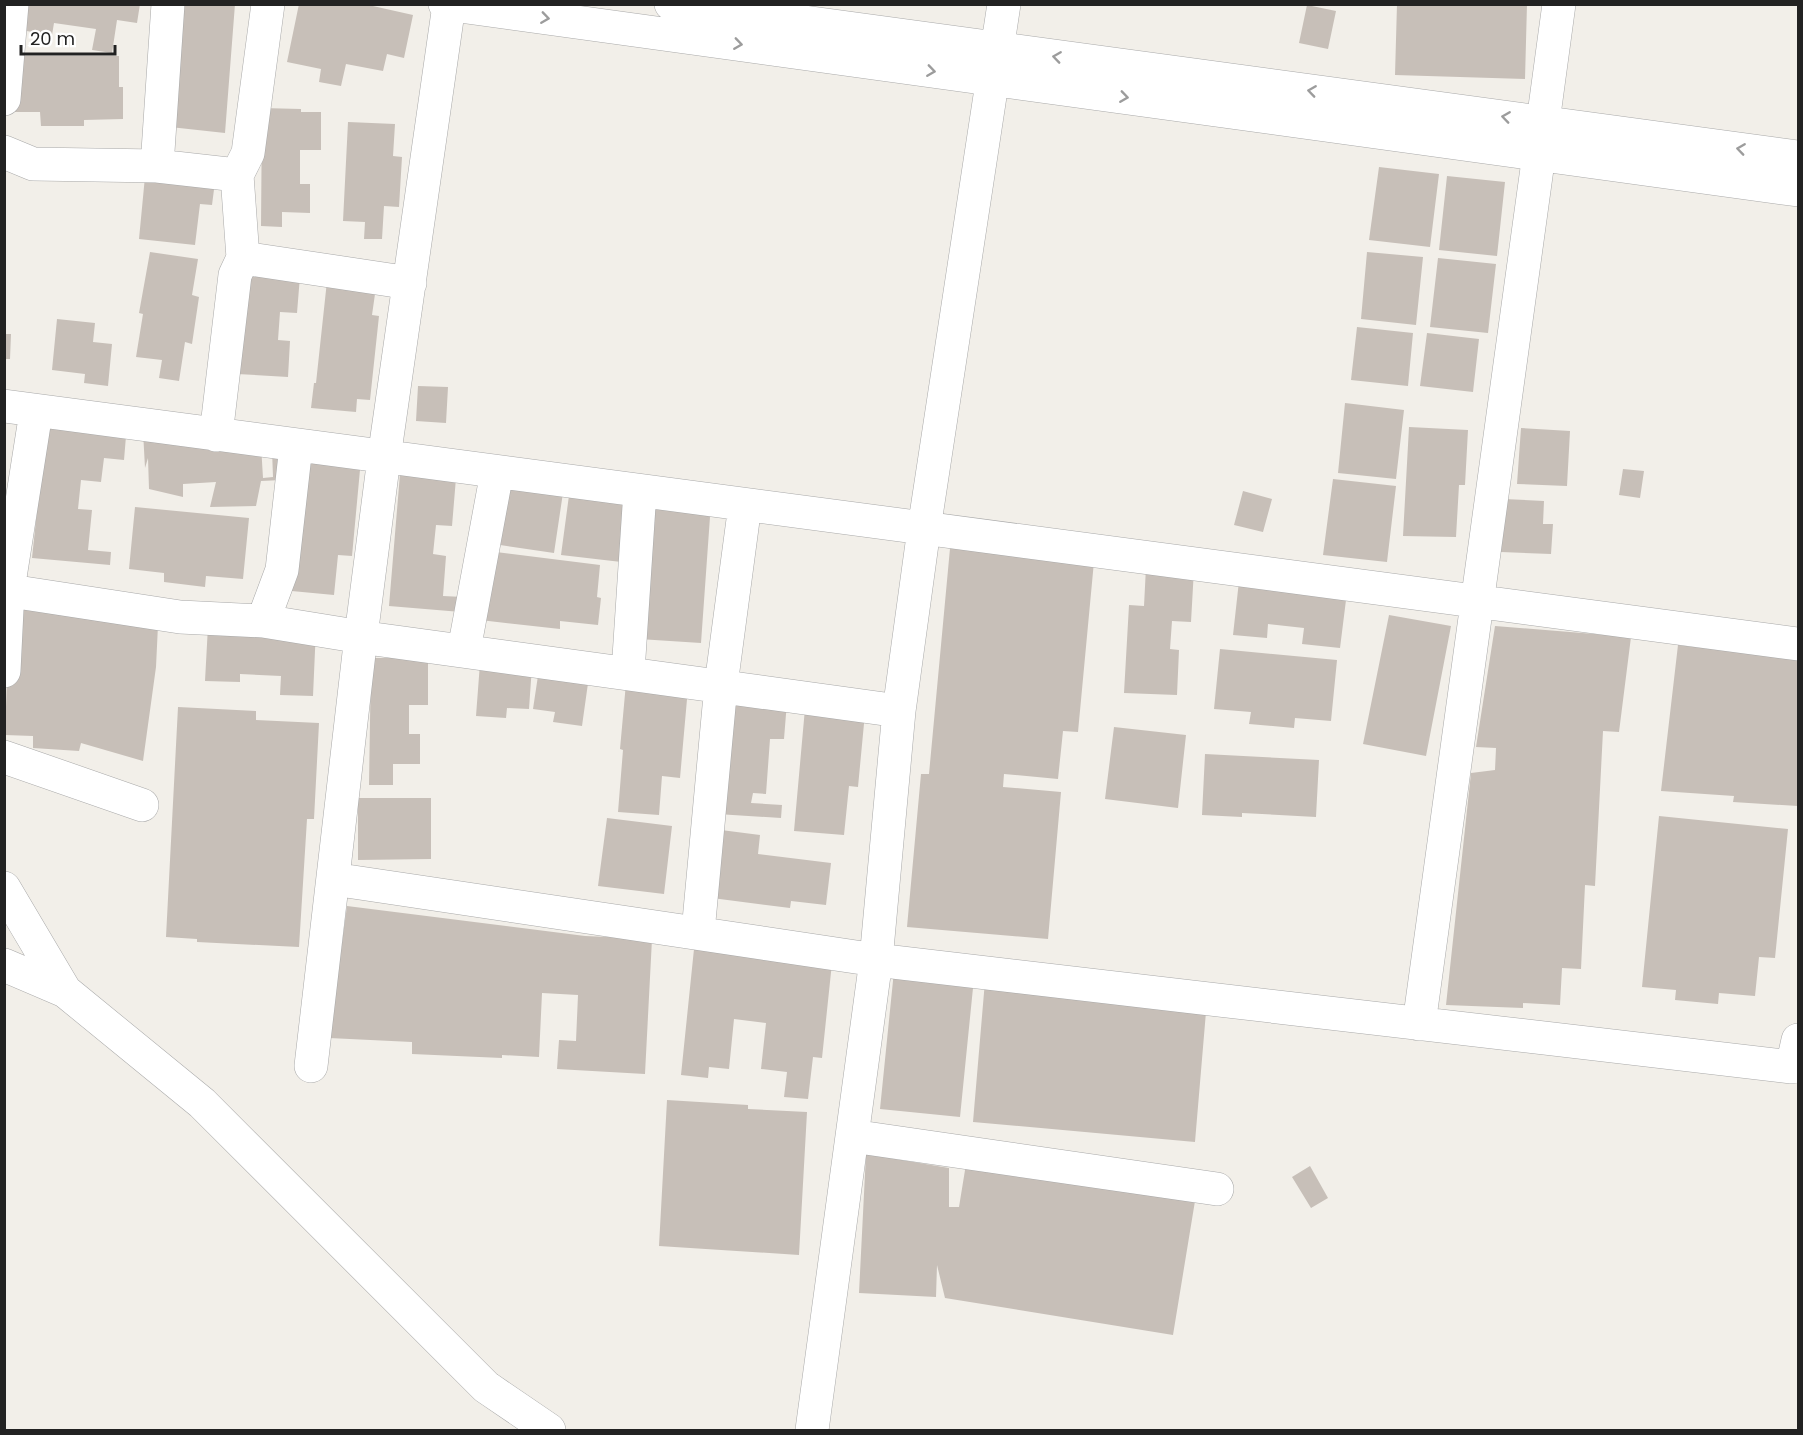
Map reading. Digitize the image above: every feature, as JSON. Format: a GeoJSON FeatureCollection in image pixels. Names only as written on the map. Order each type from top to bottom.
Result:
{"type":"FeatureCollection","features":[{"type":"Feature","properties":{"kind":"street"},"geometry":{"type":"LineString","coordinates":[[4,99],[12,4]]}},
{"type":"Feature","properties":{"kind":"street"},"geometry":{"type":"LineString","coordinates":[[157,166],[168,4]]}},
{"type":"Feature","properties":{"kind":"street"},"geometry":{"type":"LineString","coordinates":[[216,435],[235,275],[243,258],[237,176],[248,153],[268,4]]}},
{"type":"Feature","properties":{"kind":"street"},"geometry":{"type":"LineString","coordinates":[[670,4],[995,64]]}},
{"type":"Feature","properties":{"kind":"street"},"geometry":{"type":"LineString","coordinates":[[812,1431],[876,960],[899,711],[924,529],[1004,4]]}},
{"type":"Feature","properties":{"kind":"street"},"geometry":{"type":"LineString","coordinates":[[1419,1024],[1559,4]]}},
{"type":"Feature","properties":{"kind":"street"},"geometry":{"type":"LineString","coordinates":[[311,1066],[361,636],[447,5],[995,64],[1541,138],[1798,157]]}},
{"type":"Feature","properties":{"kind":"street"},"geometry":{"type":"LineString","coordinates":[[1541,138],[1798,190]]}},
{"type":"Feature","properties":{"kind":"street"},"geometry":{"type":"LineString","coordinates":[[4,152],[33,164],[157,166],[237,176]]}},
{"type":"Feature","properties":{"kind":"street"},"geometry":{"type":"LineString","coordinates":[[243,258],[410,283]]}},
{"type":"Feature","properties":{"kind":"street"},"geometry":{"type":"LineString","coordinates":[[4,406],[1798,644]]}},
{"type":"Feature","properties":{"kind":"street"},"geometry":{"type":"LineString","coordinates":[[4,670],[6,590],[36,411]]}},
{"type":"Feature","properties":{"kind":"street"},"geometry":{"type":"LineString","coordinates":[[263,621],[282,570],[296,446]]}},
{"type":"Feature","properties":{"kind":"street"},"geometry":{"type":"LineString","coordinates":[[464,650],[496,472]]}},
{"type":"Feature","properties":{"kind":"street"},"geometry":{"type":"LineString","coordinates":[[628,672],[640,491]]}},
{"type":"Feature","properties":{"kind":"street"},"geometry":{"type":"LineString","coordinates":[[698,932],[721,685],[745,505]]}},
{"type":"Feature","properties":{"kind":"street"},"geometry":{"type":"LineString","coordinates":[[6,590],[180,617],[263,621],[899,711]]}},
{"type":"Feature","properties":{"kind":"street"},"geometry":{"type":"LineString","coordinates":[[4,757],[142,805]]}},
{"type":"Feature","properties":{"kind":"street"},"geometry":{"type":"LineString","coordinates":[[333,879],[876,960],[1792,1067],[1798,1040]]}},
{"type":"Feature","properties":{"kind":"street"},"geometry":{"type":"LineString","coordinates":[[4,888],[65,991]]}},
{"type":"Feature","properties":{"kind":"street"},"geometry":{"type":"LineString","coordinates":[[4,964],[65,991],[202,1103],[486,1387],[549,1431]]}},
{"type":"Feature","properties":{"kind":"street"},"geometry":{"type":"LineString","coordinates":[[852,1136],[1217,1189]]}},
{"type":"Feature","properties":{"kind":"building"},"geometry":{"type":"Polygon","coordinates":[[[24,4],[140,4],[137,23],[117,20],[112,53],[92,50],[96,29],[54,23],[52,35],[20,30],[24,4]]]}},
{"type":"Feature","properties":{"kind":"building"},"geometry":{"type":"Polygon","coordinates":[[[173,4],[235,4],[225,133],[170,127],[173,4]]]}},
{"type":"Feature","properties":{"kind":"building"},"geometry":{"type":"Polygon","coordinates":[[[299,4],[364,4],[413,15],[404,58],[387,54],[383,71],[346,64],[341,86],[319,82],[321,69],[287,62],[299,4]]]}},
{"type":"Feature","properties":{"kind":"building"},"geometry":{"type":"Polygon","coordinates":[[[1397,4],[1527,4],[1525,79],[1395,75],[1397,4]]]}},
{"type":"Feature","properties":{"kind":"building"},"geometry":{"type":"Polygon","coordinates":[[[1307,5],[1336,11],[1328,49],[1299,43],[1307,5]]]}},
{"type":"Feature","properties":{"kind":"building"},"geometry":{"type":"Polygon","coordinates":[[[11,56],[119,56],[119,87],[123,87],[123,119],[84,120],[84,126],[41,126],[40,112],[11,112],[11,56]]]}},
{"type":"Feature","properties":{"kind":"building"},"geometry":{"type":"Polygon","coordinates":[[[262,108],[321,112],[321,150],[300,150],[300,184],[310,184],[310,213],[282,212],[282,227],[261,226],[262,108]]]}},
{"type":"Feature","properties":{"kind":"building"},"geometry":{"type":"Polygon","coordinates":[[[348,122],[395,124],[393,156],[402,157],[399,207],[384,206],[382,239],[364,239],[365,222],[343,221],[348,122]]]}},
{"type":"Feature","properties":{"kind":"building"},"geometry":{"type":"Polygon","coordinates":[[[146,166],[216,174],[212,205],[200,204],[195,245],[139,239],[146,166]]]}},
{"type":"Feature","properties":{"kind":"building"},"geometry":{"type":"Polygon","coordinates":[[[1379,167],[1439,174],[1430,247],[1369,240],[1379,167]]]}},
{"type":"Feature","properties":{"kind":"building"},"geometry":{"type":"Polygon","coordinates":[[[1447,176],[1505,182],[1497,256],[1439,250],[1447,176]]]}},
{"type":"Feature","properties":{"kind":"building"},"geometry":{"type":"Polygon","coordinates":[[[150,252],[198,259],[192,295],[199,297],[192,344],[185,342],[179,381],[159,378],[162,360],[136,357],[143,314],[139,313],[150,252]]]}},
{"type":"Feature","properties":{"kind":"building"},"geometry":{"type":"Polygon","coordinates":[[[1367,252],[1423,257],[1416,325],[1361,319],[1367,252]]]}},
{"type":"Feature","properties":{"kind":"building"},"geometry":{"type":"Polygon","coordinates":[[[1438,258],[1496,264],[1488,333],[1430,327],[1438,258]]]}},
{"type":"Feature","properties":{"kind":"building"},"geometry":{"type":"Polygon","coordinates":[[[246,263],[300,276],[297,313],[280,312],[278,340],[290,341],[288,377],[237,374],[246,263]]]}},
{"type":"Feature","properties":{"kind":"building"},"geometry":{"type":"Polygon","coordinates":[[[327,281],[376,287],[372,315],[379,316],[370,400],[357,399],[356,412],[311,408],[314,383],[316,383],[327,281]]]}},
{"type":"Feature","properties":{"kind":"building"},"geometry":{"type":"Polygon","coordinates":[[[57,319],[95,323],[93,342],[112,344],[108,386],[84,383],[85,374],[52,370],[57,319]]]}},
{"type":"Feature","properties":{"kind":"building"},"geometry":{"type":"Polygon","coordinates":[[[1357,327],[1413,333],[1408,386],[1351,380],[1357,327]]]}},
{"type":"Feature","properties":{"kind":"building"},"geometry":{"type":"Polygon","coordinates":[[[1427,333],[1479,339],[1473,392],[1420,386],[1427,333]]]}},
{"type":"Feature","properties":{"kind":"building"},"geometry":{"type":"Polygon","coordinates":[[[4,334],[11,334],[10,359],[4,359],[4,334]]]}},
{"type":"Feature","properties":{"kind":"building"},"geometry":{"type":"Polygon","coordinates":[[[418,386],[448,387],[446,423],[416,421],[418,386]]]}},
{"type":"Feature","properties":{"kind":"building"},"geometry":{"type":"Polygon","coordinates":[[[1345,403],[1404,410],[1396,479],[1338,473],[1345,403]]]}},
{"type":"Feature","properties":{"kind":"building"},"geometry":{"type":"Polygon","coordinates":[[[47,416],[127,424],[124,460],[104,458],[101,482],[81,480],[78,509],[92,510],[88,550],[111,552],[110,565],[32,558],[47,416]]]}},
{"type":"Feature","properties":{"kind":"building"},"geometry":{"type":"Polygon","coordinates":[[[1409,427],[1468,430],[1465,485],[1459,485],[1456,537],[1403,536],[1409,427]]]}},
{"type":"Feature","properties":{"kind":"building"},"geometry":{"type":"Polygon","coordinates":[[[1521,428],[1570,431],[1567,486],[1517,484],[1521,428]]]}},
{"type":"Feature","properties":{"kind":"building"},"geometry":{"type":"Polygon","coordinates":[[[143,431],[261,445],[263,478],[273,477],[272,450],[280,452],[282,480],[261,481],[256,506],[210,507],[216,482],[183,484],[183,497],[149,489],[148,458],[145,468],[143,431]]]}},
{"type":"Feature","properties":{"kind":"building"},"geometry":{"type":"Polygon","coordinates":[[[295,453],[361,459],[352,556],[338,555],[334,595],[281,590],[295,453]]]}},
{"type":"Feature","properties":{"kind":"building"},"geometry":{"type":"Polygon","coordinates":[[[1623,469],[1644,471],[1640,498],[1619,495],[1623,469]]]}},
{"type":"Feature","properties":{"kind":"building"},"geometry":{"type":"Polygon","coordinates":[[[400,474],[456,478],[452,526],[436,525],[433,554],[446,556],[443,596],[463,597],[461,612],[389,606],[400,474]]]}},
{"type":"Feature","properties":{"kind":"building"},"geometry":{"type":"Polygon","coordinates":[[[497,476],[564,486],[554,553],[487,543],[497,476]]]}},
{"type":"Feature","properties":{"kind":"building"},"geometry":{"type":"Polygon","coordinates":[[[1333,479],[1396,486],[1387,562],[1323,555],[1333,479]]]}},
{"type":"Feature","properties":{"kind":"building"},"geometry":{"type":"Polygon","coordinates":[[[570,488],[638,496],[630,563],[561,555],[570,488]]]}},
{"type":"Feature","properties":{"kind":"building"},"geometry":{"type":"Polygon","coordinates":[[[1243,491],[1272,499],[1263,532],[1234,525],[1243,491]]]}},
{"type":"Feature","properties":{"kind":"building"},"geometry":{"type":"Polygon","coordinates":[[[643,498],[711,503],[701,643],[639,639],[643,498]]]}},
{"type":"Feature","properties":{"kind":"building"},"geometry":{"type":"Polygon","coordinates":[[[1504,499],[1544,501],[1543,524],[1553,524],[1551,554],[1501,552],[1504,499]]]}},
{"type":"Feature","properties":{"kind":"building"},"geometry":{"type":"Polygon","coordinates":[[[135,507],[249,518],[243,579],[206,576],[205,587],[164,582],[164,573],[129,569],[135,507]]]}},
{"type":"Feature","properties":{"kind":"building"},"geometry":{"type":"Polygon","coordinates":[[[952,527],[1096,540],[1078,732],[1063,731],[1058,779],[1004,774],[1003,787],[1061,792],[1048,939],[907,927],[921,774],[929,774],[952,527]]]}},
{"type":"Feature","properties":{"kind":"building"},"geometry":{"type":"Polygon","coordinates":[[[488,551],[600,565],[597,597],[601,598],[598,625],[560,621],[560,629],[480,620],[488,551]]]}},
{"type":"Feature","properties":{"kind":"building"},"geometry":{"type":"Polygon","coordinates":[[[1146,567],[1194,569],[1191,622],[1172,621],[1170,649],[1179,650],[1177,695],[1124,693],[1129,605],[1144,606],[1146,567]]]}},
{"type":"Feature","properties":{"kind":"building"},"geometry":{"type":"Polygon","coordinates":[[[1239,581],[1347,592],[1340,648],[1302,644],[1304,628],[1268,624],[1267,638],[1233,635],[1239,581]]]}},
{"type":"Feature","properties":{"kind":"building"},"geometry":{"type":"Polygon","coordinates":[[[10,592],[158,625],[156,667],[143,761],[81,743],[79,751],[33,748],[33,736],[5,735],[10,592]]]}},
{"type":"Feature","properties":{"kind":"building"},"geometry":{"type":"Polygon","coordinates":[[[1389,615],[1451,626],[1426,756],[1363,744],[1389,615]]]}},
{"type":"Feature","properties":{"kind":"building"},"geometry":{"type":"Polygon","coordinates":[[[208,626],[316,628],[313,696],[280,695],[281,676],[240,674],[240,682],[205,681],[208,626]]]}},
{"type":"Feature","properties":{"kind":"building"},"geometry":{"type":"Polygon","coordinates":[[[1495,626],[1631,637],[1619,732],[1603,731],[1595,886],[1585,885],[1581,969],[1562,968],[1560,1005],[1523,1003],[1523,1008],[1446,1005],[1471,773],[1495,770],[1496,748],[1476,747],[1495,626]]]}},
{"type":"Feature","properties":{"kind":"building"},"geometry":{"type":"Polygon","coordinates":[[[1678,645],[1798,659],[1798,806],[1733,802],[1734,796],[1661,791],[1678,645]]]}},
{"type":"Feature","properties":{"kind":"building"},"geometry":{"type":"Polygon","coordinates":[[[1220,649],[1337,660],[1331,721],[1295,718],[1294,728],[1249,724],[1251,712],[1214,709],[1220,649]]]}},
{"type":"Feature","properties":{"kind":"building"},"geometry":{"type":"Polygon","coordinates":[[[371,658],[428,658],[428,705],[409,705],[409,734],[420,734],[420,764],[393,764],[393,785],[369,785],[371,658]]]}},
{"type":"Feature","properties":{"kind":"building"},"geometry":{"type":"Polygon","coordinates":[[[480,663],[532,666],[529,709],[507,708],[506,718],[476,716],[480,663]]]}},
{"type":"Feature","properties":{"kind":"building"},"geometry":{"type":"Polygon","coordinates":[[[539,669],[589,676],[582,726],[553,722],[555,712],[533,709],[539,669]]]}},
{"type":"Feature","properties":{"kind":"building"},"geometry":{"type":"Polygon","coordinates":[[[626,683],[688,688],[680,778],[662,776],[659,815],[618,812],[623,750],[620,749],[626,683]]]}},
{"type":"Feature","properties":{"kind":"building"},"geometry":{"type":"Polygon","coordinates":[[[727,684],[788,689],[784,739],[770,739],[766,794],[753,793],[751,803],[782,805],[781,818],[717,814],[727,684]]]}},
{"type":"Feature","properties":{"kind":"building"},"geometry":{"type":"Polygon","coordinates":[[[807,686],[867,692],[858,787],[849,786],[844,835],[794,831],[807,686]]]}},
{"type":"Feature","properties":{"kind":"building"},"geometry":{"type":"Polygon","coordinates":[[[178,707],[256,711],[256,720],[319,723],[314,819],[307,819],[299,947],[197,942],[197,939],[166,937],[178,707]]]}},
{"type":"Feature","properties":{"kind":"building"},"geometry":{"type":"Polygon","coordinates":[[[1114,727],[1186,735],[1178,808],[1105,799],[1114,727]]]}},
{"type":"Feature","properties":{"kind":"building"},"geometry":{"type":"Polygon","coordinates":[[[1205,754],[1319,760],[1316,817],[1242,813],[1242,817],[1202,815],[1205,754]]]}},
{"type":"Feature","properties":{"kind":"building"},"geometry":{"type":"Polygon","coordinates":[[[358,798],[431,798],[431,859],[358,860],[358,798]]]}},
{"type":"Feature","properties":{"kind":"building"},"geometry":{"type":"Polygon","coordinates":[[[1659,816],[1788,829],[1775,958],[1759,957],[1755,996],[1719,993],[1718,1004],[1675,1000],[1676,990],[1642,987],[1659,816]]]}},
{"type":"Feature","properties":{"kind":"building"},"geometry":{"type":"Polygon","coordinates":[[[607,818],[672,826],[664,894],[598,886],[607,818]]]}},
{"type":"Feature","properties":{"kind":"building"},"geometry":{"type":"Polygon","coordinates":[[[721,830],[760,835],[758,854],[831,863],[826,905],[791,901],[790,908],[712,898],[721,830]]]}},
{"type":"Feature","properties":{"kind":"building"},"geometry":{"type":"Polygon","coordinates":[[[347,906],[585,936],[652,939],[645,1074],[557,1069],[559,1040],[576,1041],[578,995],[542,993],[539,1057],[502,1055],[502,1058],[412,1054],[412,1042],[329,1038],[347,906]]]}},
{"type":"Feature","properties":{"kind":"building"},"geometry":{"type":"Polygon","coordinates":[[[694,949],[832,963],[822,1058],[813,1057],[808,1099],[784,1097],[787,1072],[761,1069],[766,1023],[734,1019],[729,1069],[709,1067],[708,1078],[681,1075],[694,949]]]}},
{"type":"Feature","properties":{"kind":"building"},"geometry":{"type":"Polygon","coordinates":[[[894,971],[974,978],[960,1117],[880,1109],[894,971]]]}},
{"type":"Feature","properties":{"kind":"building"},"geometry":{"type":"Polygon","coordinates":[[[985,981],[1207,1000],[1195,1142],[973,1122],[985,981]]]}},
{"type":"Feature","properties":{"kind":"building"},"geometry":{"type":"Polygon","coordinates":[[[667,1100],[748,1105],[748,1109],[807,1112],[799,1255],[659,1246],[667,1100]]]}},
{"type":"Feature","properties":{"kind":"building"},"geometry":{"type":"Polygon","coordinates":[[[866,1154],[949,1168],[949,1207],[959,1207],[966,1164],[1195,1201],[1173,1335],[945,1298],[937,1265],[936,1297],[859,1293],[866,1154]]]}},
{"type":"Feature","properties":{"kind":"building"},"geometry":{"type":"Polygon","coordinates":[[[1310,1166],[1328,1198],[1311,1208],[1292,1177],[1310,1166]]]}}]}
